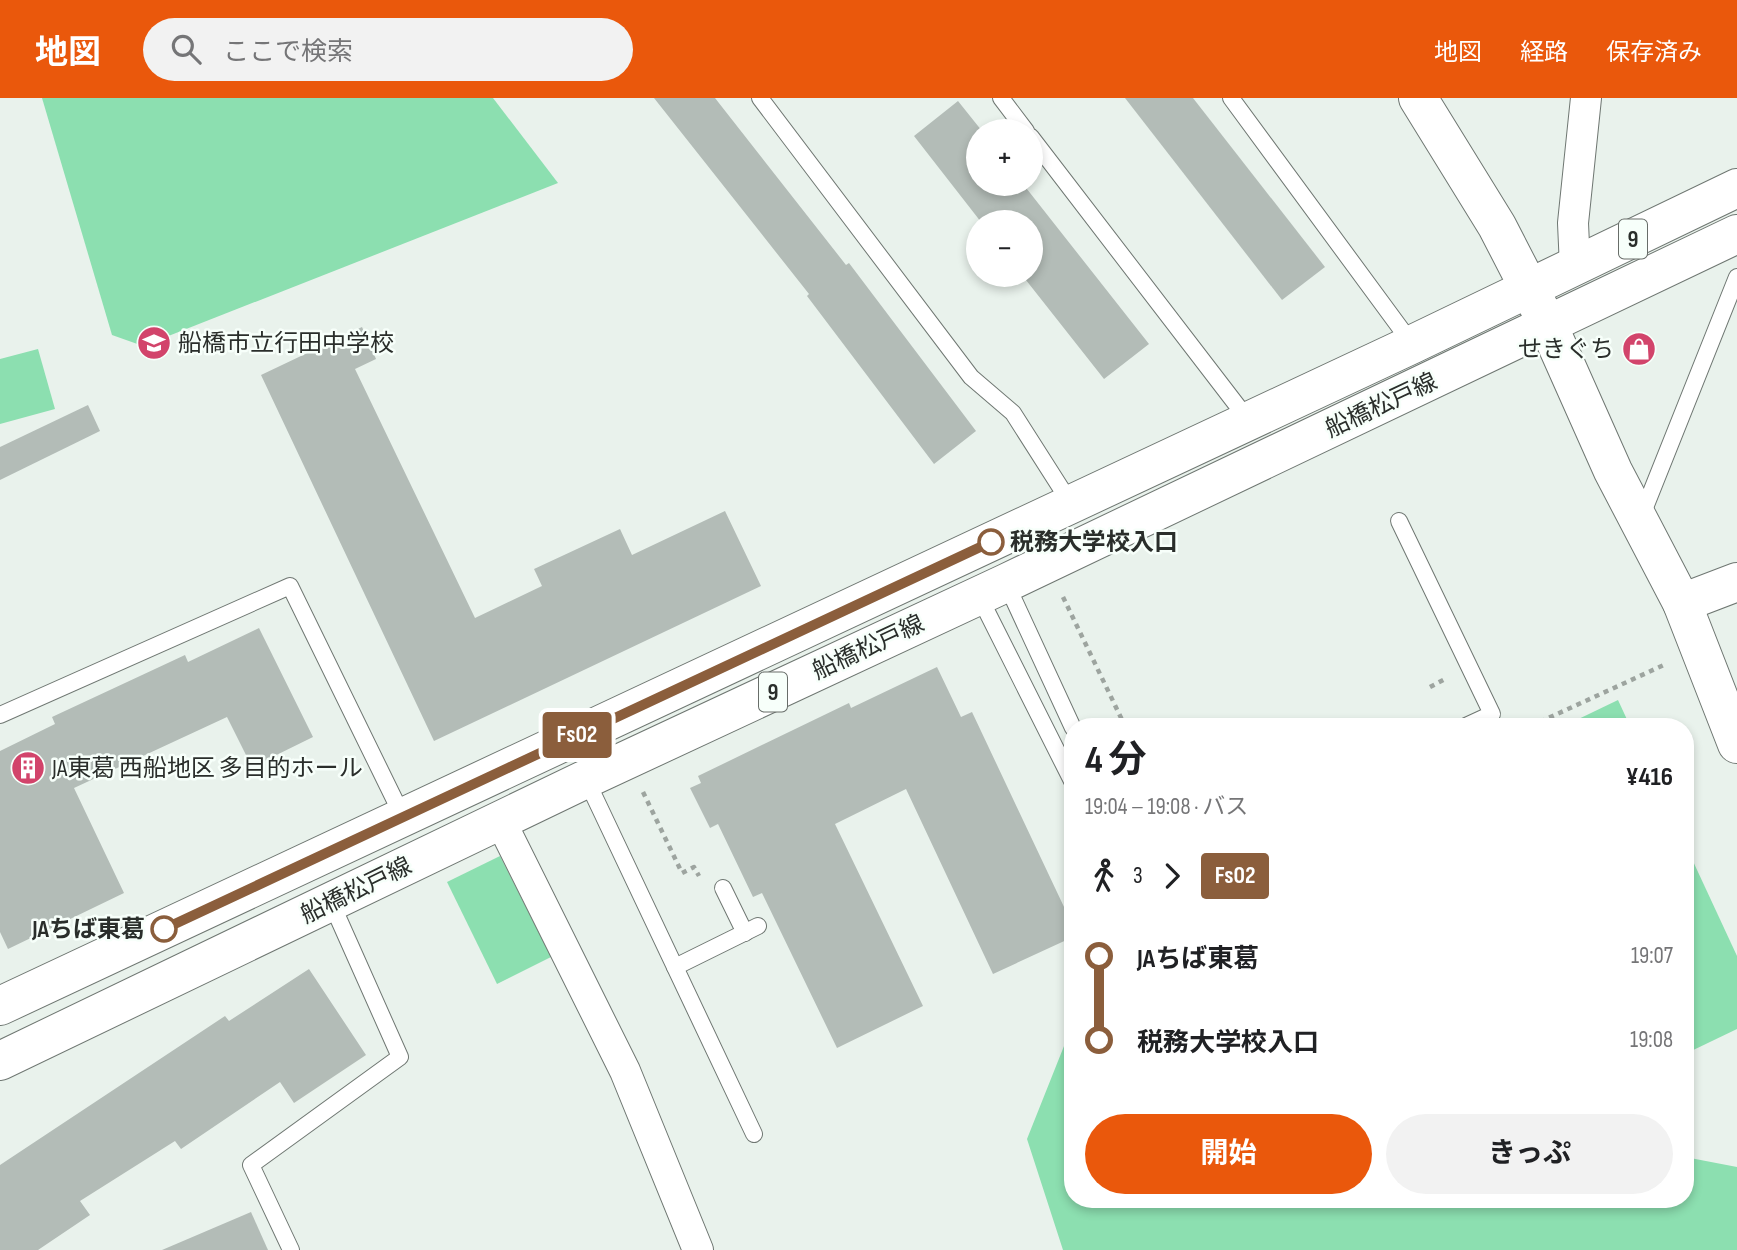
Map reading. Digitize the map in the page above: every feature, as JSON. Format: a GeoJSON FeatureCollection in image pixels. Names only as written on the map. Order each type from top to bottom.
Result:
{"type":"FeatureCollection","features":[{"type":"Feature","properties":{"kind":"main road"},"geometry":{"type":"LineString","coordinates":[[1418,98],[1497,226],[1548,326],[1613,471],[1682,603],[1737,744]]}},
{"type":"Feature","properties":{"kind":"main road","name":"船橋松戸線"},"geometry":{"type":"LineString","coordinates":[[0,1006],[1413,344],[1737,188]]}},
{"type":"Feature","properties":{"kind":"main road","name":"船橋松戸線"},"geometry":{"type":"LineString","coordinates":[[0,1061],[586,779],[993,589],[1737,234]]}},
{"type":"Feature","properties":{"kind":"main road"},"geometry":{"type":"LineString","coordinates":[[1682,603],[1737,582]]}},
{"type":"Feature","properties":{"kind":"street"},"geometry":{"type":"LineString","coordinates":[[1575,267],[1573,223],[1586,98]]}},
{"type":"Feature","properties":{"kind":"street"},"geometry":{"type":"LineString","coordinates":[[500,820],[625,1071],[698,1250]]}},
{"type":"Feature","properties":{"kind":"lane"},"geometry":{"type":"LineString","coordinates":[[760,98],[971,377],[1013,412],[1070,504]]}},
{"type":"Feature","properties":{"kind":"lane"},"geometry":{"type":"LineString","coordinates":[[1001,98],[1017,119]]}},
{"type":"Feature","properties":{"kind":"lane"},"geometry":{"type":"LineString","coordinates":[[1231,98],[1413,344]]}},
{"type":"Feature","properties":{"kind":"lane"},"geometry":{"type":"LineString","coordinates":[[1043,153],[1249,421]]}},
{"type":"Feature","properties":{"kind":"lane"},"geometry":{"type":"LineString","coordinates":[[1639,521],[1737,277]]}},
{"type":"Feature","properties":{"kind":"lane"},"geometry":{"type":"LineString","coordinates":[[1399,521],[1492,714],[1483,718]]}},
{"type":"Feature","properties":{"kind":"lane"},"geometry":{"type":"LineString","coordinates":[[0,715],[290,586],[403,817]]}},
{"type":"Feature","properties":{"kind":"lane"},"geometry":{"type":"LineString","coordinates":[[993,589],[1067,718]]}},
{"type":"Feature","properties":{"kind":"lane"},"geometry":{"type":"LineString","coordinates":[[993,589],[1064,761]]}},
{"type":"Feature","properties":{"kind":"lane"},"geometry":{"type":"LineString","coordinates":[[586,779],[754,1135]]}},
{"type":"Feature","properties":{"kind":"lane"},"geometry":{"type":"LineString","coordinates":[[675,967],[751,929],[723,888]]}},
{"type":"Feature","properties":{"kind":"lane"},"geometry":{"type":"LineString","coordinates":[[291,1250],[251,1165],[400,1057],[331,902]]}},
{"type":"Feature","properties":{"kind":"path"},"geometry":{"type":"LineString","coordinates":[[1059,590],[1121,718]]}},
{"type":"Feature","properties":{"kind":"path"},"geometry":{"type":"LineString","coordinates":[[1548,718],[1670,662]]}},
{"type":"Feature","properties":{"kind":"path"},"geometry":{"type":"LineString","coordinates":[[1430,687],[1454,675]]}},
{"type":"Feature","properties":{"kind":"path"},"geometry":{"type":"LineString","coordinates":[[640,785],[682,873],[694,867],[708,895],[723,888]]}},
{"type":"Feature","properties":{"kind":"green space"},"geometry":{"type":"Polygon","coordinates":[[[42,98],[493,98],[558,183],[143,346],[112,335],[42,98]]]}},
{"type":"Feature","properties":{"kind":"green space"},"geometry":{"type":"Polygon","coordinates":[[[38,349],[55,409],[0,424],[0,359],[38,349]]]}},
{"type":"Feature","properties":{"kind":"green space"},"geometry":{"type":"Polygon","coordinates":[[[1618,700],[1626,718],[1581,718],[1618,700]]]}},
{"type":"Feature","properties":{"kind":"green space"},"geometry":{"type":"Polygon","coordinates":[[[500,856],[551,957],[497,984],[447,882],[500,856]]]}},
{"type":"Feature","properties":{"kind":"green space"},"geometry":{"type":"Polygon","coordinates":[[[1694,863],[1737,956],[1737,1029],[1694,1050],[1694,863]]]}},
{"type":"Feature","properties":{"kind":"green space"},"geometry":{"type":"Polygon","coordinates":[[[1064,1046],[1064,1208],[1694,1208],[1694,1159],[1737,1167],[1737,1250],[1063,1250],[1027,1139],[1064,1046]]]}},
{"type":"Feature","properties":{"kind":"building"},"geometry":{"type":"Polygon","coordinates":[[[654,98],[715,98],[846,265],[849,263],[976,431],[934,464],[807,296],[809,294],[654,98]]]}},
{"type":"Feature","properties":{"kind":"building"},"geometry":{"type":"Polygon","coordinates":[[[1125,98],[1193,98],[1325,267],[1282,300],[1125,98]]]}},
{"type":"Feature","properties":{"kind":"building"},"geometry":{"type":"Polygon","coordinates":[[[958,101],[972,119],[966,119],[966,196],[1032,196],[1149,344],[1104,379],[1031,287],[1043,287],[1043,210],[972,210],[914,136],[958,101]]]}},
{"type":"Feature","properties":{"kind":"building"},"geometry":{"type":"Polygon","coordinates":[[[362,327],[376,359],[355,369],[475,618],[542,586],[534,569],[620,529],[632,555],[725,511],[761,586],[434,741],[261,375],[362,327]]]}},
{"type":"Feature","properties":{"kind":"building"},"geometry":{"type":"Polygon","coordinates":[[[88,405],[100,431],[0,480],[0,447],[88,405]]]}},
{"type":"Feature","properties":{"kind":"building"},"geometry":{"type":"Polygon","coordinates":[[[259,628],[313,737],[252,767],[227,717],[74,788],[124,893],[8,949],[0,932],[0,751],[55,724],[52,717],[185,655],[188,662],[259,628]]]}},
{"type":"Feature","properties":{"kind":"building"},"geometry":{"type":"Polygon","coordinates":[[[937,667],[961,717],[972,712],[1064,907],[1064,941],[993,974],[906,789],[835,824],[923,1006],[837,1048],[762,893],[753,897],[718,824],[710,828],[690,788],[701,783],[698,776],[849,703],[851,708],[937,667]]]}},
{"type":"Feature","properties":{"kind":"building"},"geometry":{"type":"Polygon","coordinates":[[[309,969],[366,1055],[294,1103],[280,1082],[181,1149],[175,1141],[80,1201],[90,1215],[38,1250],[0,1250],[0,1165],[225,1016],[229,1021],[309,969]]]}},
{"type":"Feature","properties":{"kind":"building"},"geometry":{"type":"Polygon","coordinates":[[[251,1212],[268,1250],[162,1250],[251,1212]]]}},
{"type":"Feature","properties":{"kind":"bus line","name":"Fs02"},"geometry":{"type":"LineString","coordinates":[[164,929],[991,542]]}},
{"type":"Feature","properties":{"kind":"place","name":"船橋市立行田中学校"},"geometry":{"type":"Point","coordinates":[154,343]}},
{"type":"Feature","properties":{"kind":"place","name":"せきぐち"},"geometry":{"type":"Point","coordinates":[1639,349]}},
{"type":"Feature","properties":{"kind":"place","name":"税務大学校入口"},"geometry":{"type":"Point","coordinates":[991,542]}},
{"type":"Feature","properties":{"kind":"place","name":"JA東葛 西船地区 多目的ホール"},"geometry":{"type":"Point","coordinates":[28,768]}},
{"type":"Feature","properties":{"kind":"place","name":"JAちば東葛"},"geometry":{"type":"Point","coordinates":[164,929]}}]}
